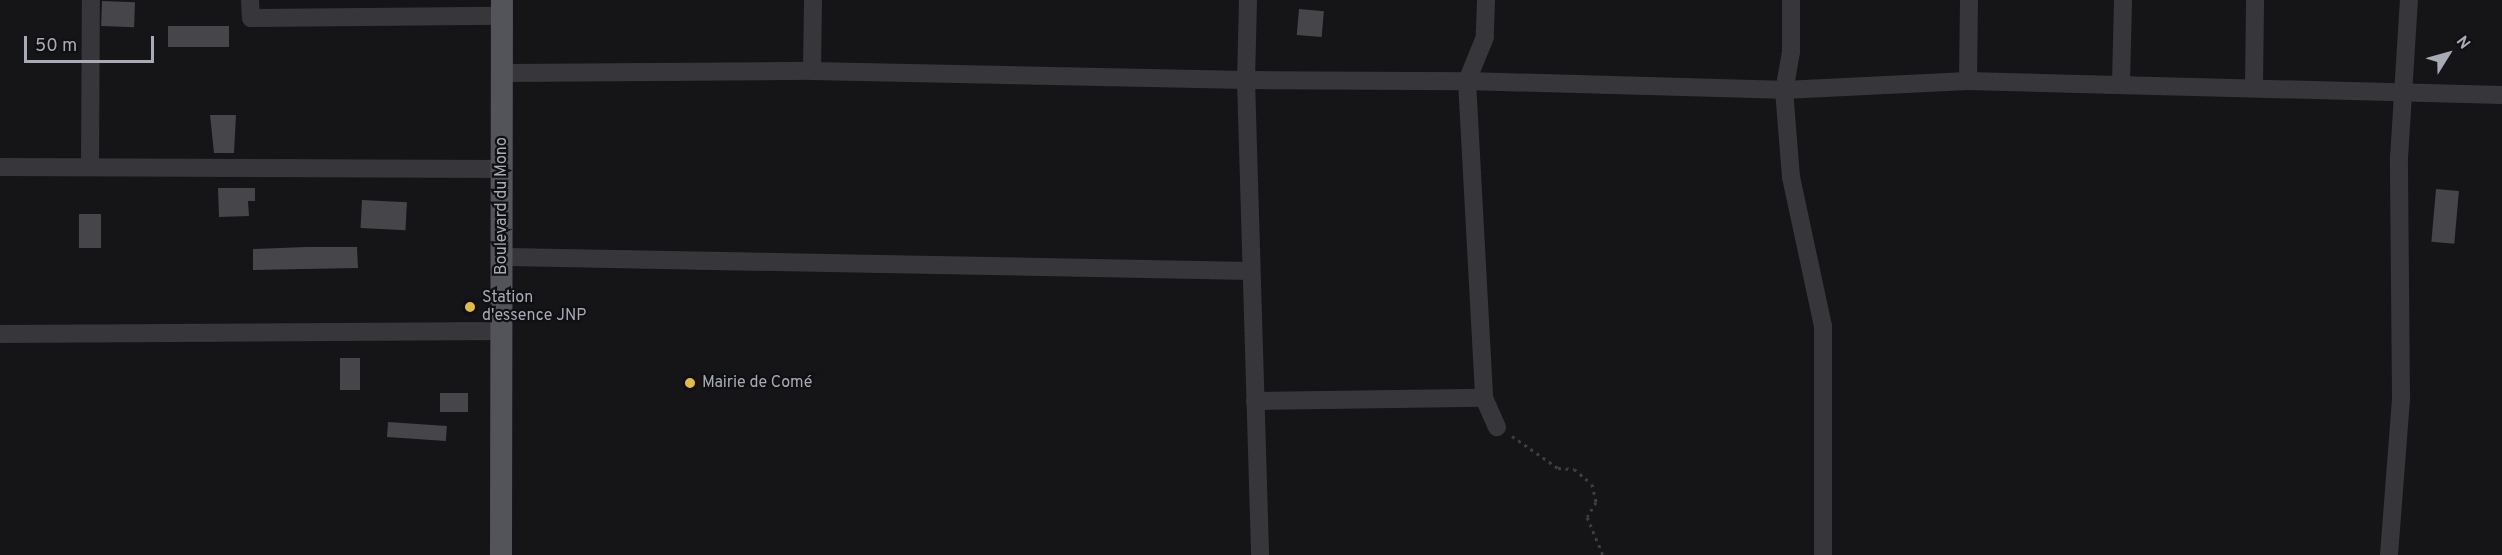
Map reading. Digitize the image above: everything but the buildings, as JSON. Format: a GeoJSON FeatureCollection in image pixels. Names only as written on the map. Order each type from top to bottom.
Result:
{"type":"FeatureCollection","features":[{"type":"Feature","properties":{"kind":"main road","name":"Boulevard du Mono"},"geometry":{"type":"LineString","coordinates":[[501,555],[502,8]]}},
{"type":"Feature","properties":{"kind":"street"},"geometry":{"type":"LineString","coordinates":[[90,167],[91,0]]}},
{"type":"Feature","properties":{"kind":"street"},"geometry":{"type":"LineString","coordinates":[[250,0],[251,18],[502,8]]}},
{"type":"Feature","properties":{"kind":"street"},"geometry":{"type":"LineString","coordinates":[[812,71],[813,0]]}},
{"type":"Feature","properties":{"kind":"street"},"geometry":{"type":"LineString","coordinates":[[1248,0],[1246,80],[1260,555]]}},
{"type":"Feature","properties":{"kind":"street"},"geometry":{"type":"LineString","coordinates":[[1486,0],[1485,37],[1467,81],[1484,398],[1497,426]]}},
{"type":"Feature","properties":{"kind":"street"},"geometry":{"type":"LineString","coordinates":[[1791,0],[1791,52],[1784,90],[1791,177],[1823,326],[1823,555],[1830,555]]}},
{"type":"Feature","properties":{"kind":"street"},"geometry":{"type":"LineString","coordinates":[[1968,81],[1969,0]]}},
{"type":"Feature","properties":{"kind":"street"},"geometry":{"type":"LineString","coordinates":[[2121,83],[2123,0]]}},
{"type":"Feature","properties":{"kind":"street"},"geometry":{"type":"LineString","coordinates":[[2254,86],[2255,0]]}},
{"type":"Feature","properties":{"kind":"street"},"geometry":{"type":"LineString","coordinates":[[2389,555],[2401,399],[2401,90],[2409,0]]}},
{"type":"Feature","properties":{"kind":"street"},"geometry":{"type":"LineString","coordinates":[[501,73],[812,71],[1246,80],[1467,81],[1784,90],[1968,81],[2254,86],[2502,95]]}},
{"type":"Feature","properties":{"kind":"street"},"geometry":{"type":"LineString","coordinates":[[0,167],[503,169]]}},
{"type":"Feature","properties":{"kind":"street"},"geometry":{"type":"LineString","coordinates":[[502,257],[1251,271]]}},
{"type":"Feature","properties":{"kind":"street"},"geometry":{"type":"LineString","coordinates":[[0,333],[500,331]]}},
{"type":"Feature","properties":{"kind":"street"},"geometry":{"type":"LineString","coordinates":[[1255,401],[1484,398]]}},
{"type":"Feature","properties":{"kind":"path"},"geometry":{"type":"LineString","coordinates":[[1497,426],[1558,468],[1574,469],[1592,484],[1596,502],[1587,518],[1603,555]]}},
{"type":"Feature","properties":{"kind":"place","name":"Station d'essence JNP"},"geometry":{"type":"Point","coordinates":[470,307]}},
{"type":"Feature","properties":{"kind":"place","name":"Mairie de Comé"},"geometry":{"type":"Point","coordinates":[690,383]}}]}
